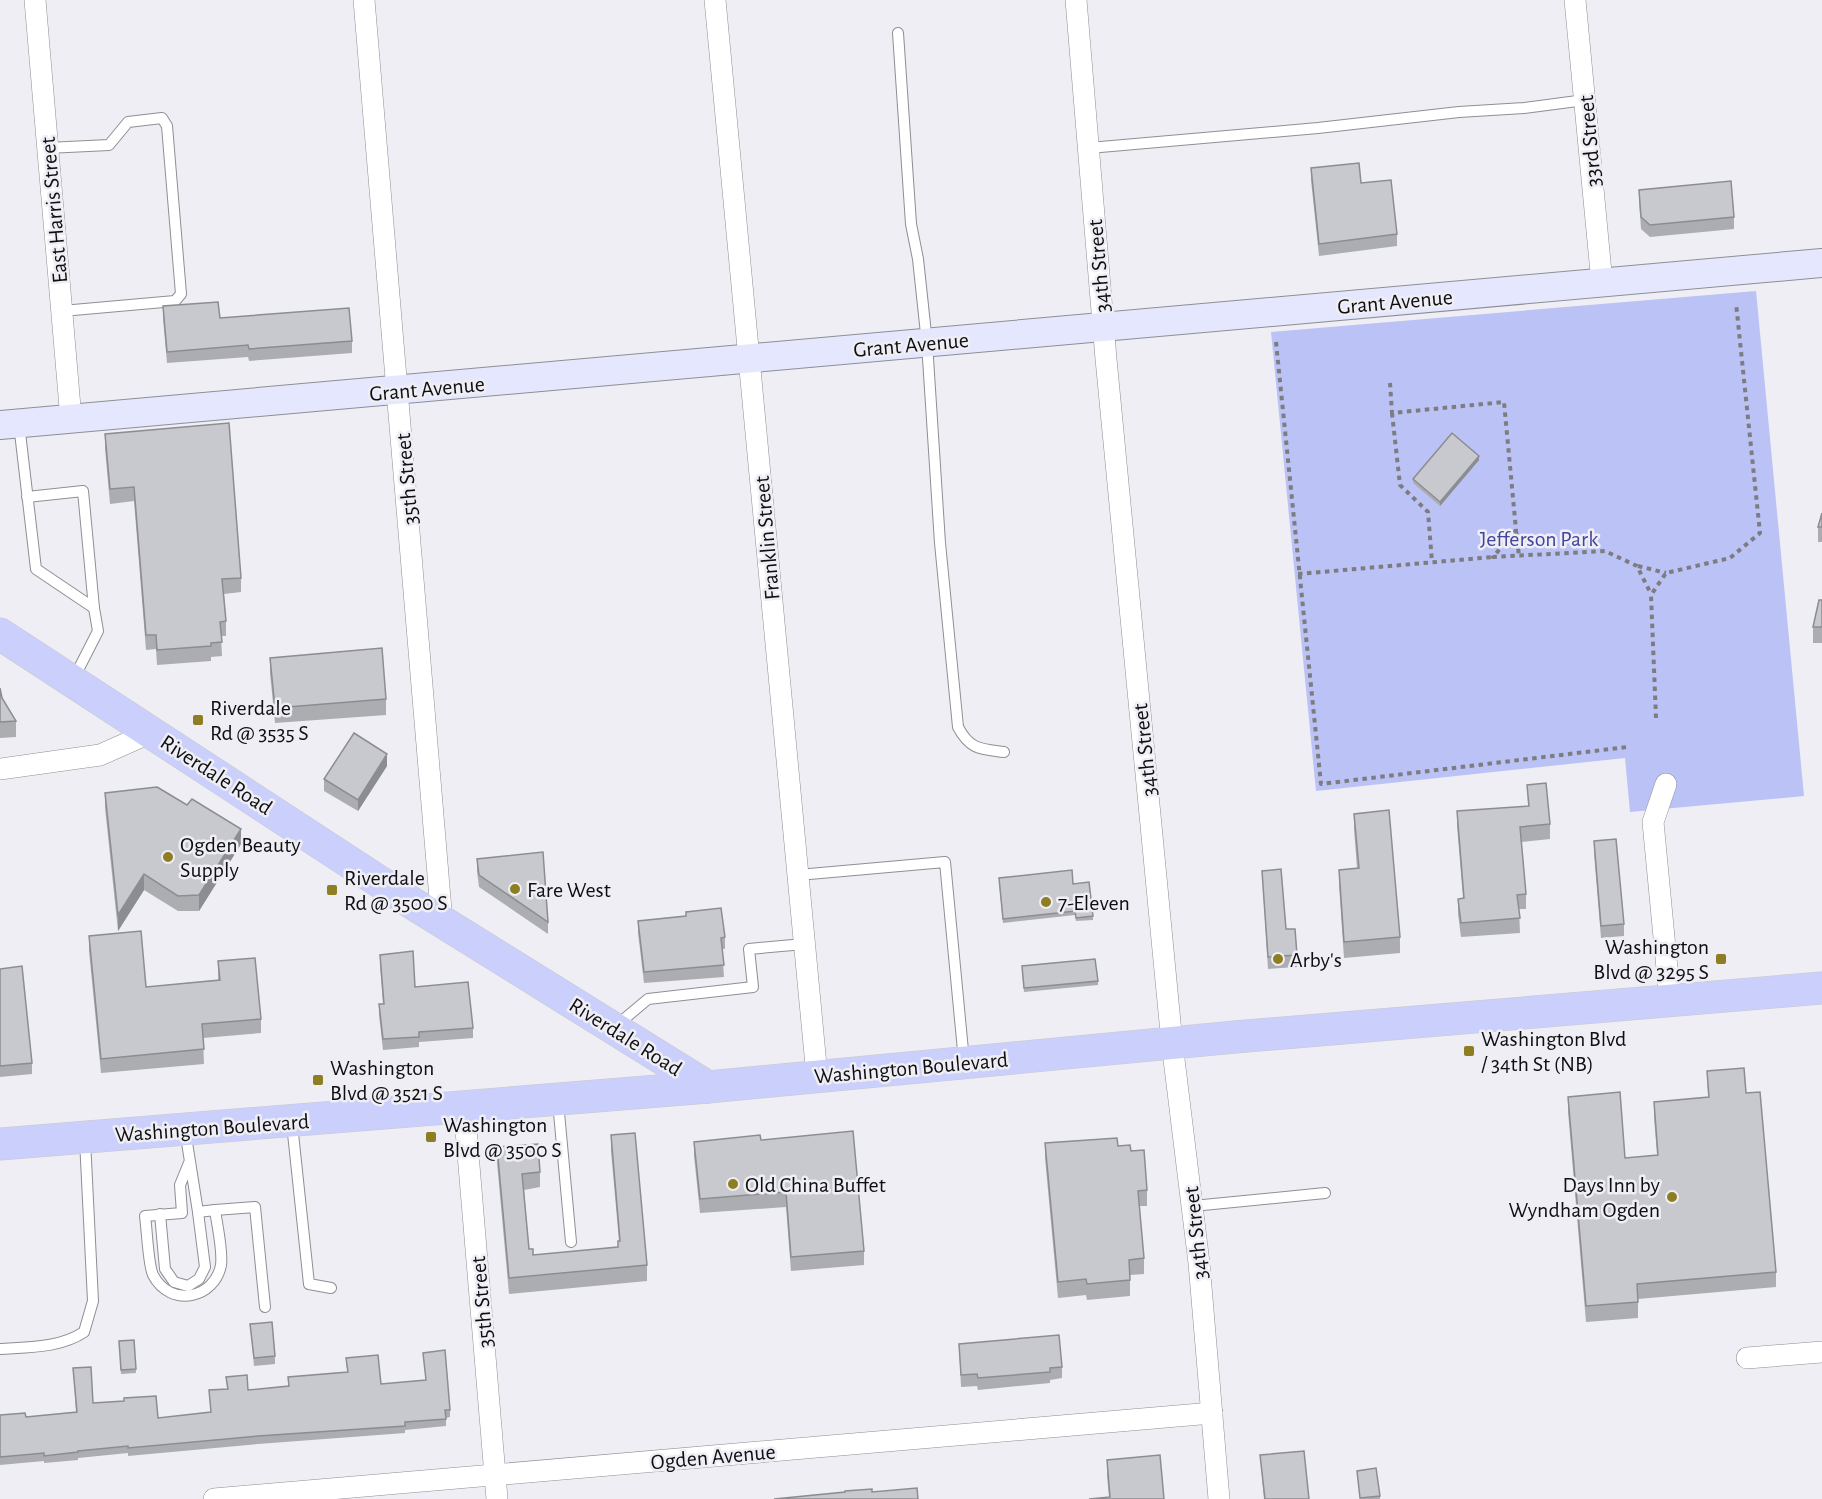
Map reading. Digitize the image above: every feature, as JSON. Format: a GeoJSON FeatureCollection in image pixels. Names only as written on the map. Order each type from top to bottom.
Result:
{"type":"FeatureCollection","features":[{"type":"Feature","properties":{"kind":"main road","name":"Riverdale Road"},"geometry":{"type":"LineString","coordinates":[[0,634],[442,922],[708,1087]]}},
{"type":"Feature","properties":{"kind":"main road","name":"Washington Boulevard"},"geometry":{"type":"LineString","coordinates":[[0,1144],[708,1087],[1172,1043],[1822,988]]}},
{"type":"Feature","properties":{"kind":"street","name":"East Harris Street"},"geometry":{"type":"LineString","coordinates":[[35,0],[71,419]]}},
{"type":"Feature","properties":{"kind":"street","name":"35th Street"},"geometry":{"type":"LineString","coordinates":[[364,0],[442,922]]}},
{"type":"Feature","properties":{"kind":"street","name":"Franklin Street"},"geometry":{"type":"LineString","coordinates":[[715,0],[817,1076]]}},
{"type":"Feature","properties":{"kind":"street","name":"34th Street"},"geometry":{"type":"LineString","coordinates":[[1076,0],[1103,327],[1172,1043],[1193,1206],[1219,1499]]}},
{"type":"Feature","properties":{"kind":"street","name":"33rd Street"},"geometry":{"type":"LineString","coordinates":[[1575,0],[1602,283]]}},
{"type":"Feature","properties":{"kind":"street","name":"Grant Avenue"},"geometry":{"type":"LineString","coordinates":[[10,424],[1822,263]]}},
{"type":"Feature","properties":{"kind":"street"},"geometry":{"type":"LineString","coordinates":[[0,770],[100,755],[152,732]]}},
{"type":"Feature","properties":{"kind":"street"},"geometry":{"type":"LineString","coordinates":[[1666,784],[1653,822],[1670,1000]]}},
{"type":"Feature","properties":{"kind":"street","name":"35th Street"},"geometry":{"type":"LineString","coordinates":[[464,1106],[497,1499]]}},
{"type":"Feature","properties":{"kind":"street"},"geometry":{"type":"LineString","coordinates":[[1747,1358],[1822,1352]]}},
{"type":"Feature","properties":{"kind":"street","name":"Ogden Avenue"},"geometry":{"type":"LineString","coordinates":[[214,1499],[1212,1413]]}},
{"type":"Feature","properties":{"kind":"lane"},"geometry":{"type":"LineString","coordinates":[[898,33],[911,224],[918,259],[927,343],[940,543],[958,727],[964,738],[976,749],[1004,752]]}},
{"type":"Feature","properties":{"kind":"lane"},"geometry":{"type":"LineString","coordinates":[[1089,148],[1585,100]]}},
{"type":"Feature","properties":{"kind":"lane"},"geometry":{"type":"LineString","coordinates":[[48,148],[109,145],[128,122],[162,118],[167,126],[181,294],[175,301],[62,311]]}},
{"type":"Feature","properties":{"kind":"lane"},"geometry":{"type":"LineString","coordinates":[[10,424],[27,497],[36,569],[94,608]]}},
{"type":"Feature","properties":{"kind":"lane"},"geometry":{"type":"LineString","coordinates":[[27,497],[82,491],[98,631],[72,681]]}},
{"type":"Feature","properties":{"kind":"lane"},"geometry":{"type":"LineString","coordinates":[[798,875],[945,862],[964,1063]]}},
{"type":"Feature","properties":{"kind":"lane"},"geometry":{"type":"LineString","coordinates":[[614,1028],[648,999],[753,987],[749,949],[804,944]]}},
{"type":"Feature","properties":{"kind":"lane"},"geometry":{"type":"LineString","coordinates":[[558,1098],[571,1242]]}},
{"type":"Feature","properties":{"kind":"lane"},"geometry":{"type":"LineString","coordinates":[[291,1120],[309,1284],[331,1288]]}},
{"type":"Feature","properties":{"kind":"lane"},"geometry":{"type":"LineString","coordinates":[[160,1214],[165,1269],[174,1282],[188,1286],[200,1279],[205,1267],[185,1129]]}},
{"type":"Feature","properties":{"kind":"lane"},"geometry":{"type":"LineString","coordinates":[[0,1349],[43,1347],[84,1332],[93,1301],[84,1137]]}},
{"type":"Feature","properties":{"kind":"lane"},"geometry":{"type":"LineString","coordinates":[[189,1163],[180,1185],[182,1213],[145,1216],[153,1274],[167,1292],[184,1297],[203,1291],[218,1275],[221,1263],[215,1210]]}},
{"type":"Feature","properties":{"kind":"lane"},"geometry":{"type":"LineString","coordinates":[[1193,1206],[1325,1193]]}},
{"type":"Feature","properties":{"kind":"lane"},"geometry":{"type":"LineString","coordinates":[[198,1212],[255,1207],[265,1307]]}},
{"type":"Feature","properties":{"kind":"path"},"geometry":{"type":"LineString","coordinates":[[1299,574],[1493,557],[1605,551],[1637,566],[1666,573],[1730,558],[1760,533],[1736,303]]}},
{"type":"Feature","properties":{"kind":"path"},"geometry":{"type":"LineString","coordinates":[[1276,342],[1321,784],[1627,747]]}},
{"type":"Feature","properties":{"kind":"path"},"geometry":{"type":"LineString","coordinates":[[1390,383],[1400,485],[1428,512],[1432,562]]}},
{"type":"Feature","properties":{"kind":"path"},"geometry":{"type":"LineString","coordinates":[[1392,413],[1504,402],[1518,556]]}},
{"type":"Feature","properties":{"kind":"path"},"geometry":{"type":"LineString","coordinates":[[1493,557],[1516,530]]}},
{"type":"Feature","properties":{"kind":"path"},"geometry":{"type":"LineString","coordinates":[[1637,566],[1651,595],[1656,718]]}},
{"type":"Feature","properties":{"kind":"path"},"geometry":{"type":"LineString","coordinates":[[1651,595],[1666,573]]}},
{"type":"Feature","properties":{"kind":"green space","name":"Jefferson Park"},"geometry":{"type":"Polygon","coordinates":[[[1756,291],[1804,796],[1630,812],[1625,758],[1316,791],[1271,332],[1756,291]]]}},
{"type":"Feature","properties":{"kind":"building"},"geometry":{"type":"Polygon","coordinates":[[[1359,163],[1361,183],[1391,180],[1397,234],[1319,244],[1311,168],[1359,163]]]}},
{"type":"Feature","properties":{"kind":"building"},"geometry":{"type":"Polygon","coordinates":[[[1731,181],[1734,217],[1650,225],[1641,217],[1639,190],[1731,181]]]}},
{"type":"Feature","properties":{"kind":"building"},"geometry":{"type":"Polygon","coordinates":[[[218,302],[220,318],[349,308],[352,341],[249,349],[248,345],[167,352],[163,306],[218,302]]]}},
{"type":"Feature","properties":{"kind":"building"},"geometry":{"type":"Polygon","coordinates":[[[229,423],[241,578],[222,579],[226,621],[220,622],[222,642],[211,643],[211,646],[157,650],[156,635],[146,635],[134,487],[110,489],[105,434],[229,423]]]}},
{"type":"Feature","properties":{"kind":"building"},"geometry":{"type":"Polygon","coordinates":[[[1452,433],[1479,456],[1440,502],[1413,479],[1452,433]]]}},
{"type":"Feature","properties":{"kind":"building"},"geometry":{"type":"Polygon","coordinates":[[[1822,513],[1822,527],[1818,527],[1822,513]]]}},
{"type":"Feature","properties":{"kind":"building"},"geometry":{"type":"Polygon","coordinates":[[[1819,600],[1822,600],[1822,627],[1813,627],[1819,600]]]}},
{"type":"Feature","properties":{"kind":"building"},"geometry":{"type":"Polygon","coordinates":[[[382,648],[386,699],[275,708],[270,658],[382,648]]]}},
{"type":"Feature","properties":{"kind":"building"},"geometry":{"type":"Polygon","coordinates":[[[0,688],[2,698],[16,721],[0,722],[0,688]]]}},
{"type":"Feature","properties":{"kind":"building"},"geometry":{"type":"Polygon","coordinates":[[[354,733],[387,754],[358,800],[324,779],[354,733]]]}},
{"type":"Feature","properties":{"kind":"building"},"geometry":{"type":"Polygon","coordinates":[[[1546,783],[1550,824],[1520,827],[1526,894],[1517,895],[1520,918],[1461,923],[1458,899],[1464,898],[1457,811],[1529,806],[1527,785],[1546,783]]]}},
{"type":"Feature","properties":{"kind":"building"},"geometry":{"type":"Polygon","coordinates":[[[157,787],[187,805],[192,799],[241,829],[199,895],[178,896],[144,874],[118,915],[105,793],[157,787]]]}},
{"type":"Feature","properties":{"kind":"building"},"geometry":{"type":"Polygon","coordinates":[[[1389,810],[1400,937],[1344,942],[1339,870],[1359,868],[1354,814],[1389,810]]]}},
{"type":"Feature","properties":{"kind":"building"},"geometry":{"type":"Polygon","coordinates":[[[1616,839],[1624,924],[1601,926],[1594,841],[1616,839]]]}},
{"type":"Feature","properties":{"kind":"building"},"geometry":{"type":"Polygon","coordinates":[[[543,852],[548,922],[479,875],[477,859],[543,852]]]}},
{"type":"Feature","properties":{"kind":"building"},"geometry":{"type":"Polygon","coordinates":[[[1281,869],[1286,929],[1295,929],[1297,955],[1268,957],[1262,871],[1281,869]]]}},
{"type":"Feature","properties":{"kind":"building","name":"7-Eleven"},"geometry":{"type":"Polygon","coordinates":[[[1072,870],[1073,884],[1089,882],[1093,916],[1076,918],[1075,911],[1003,919],[999,878],[1072,870]]]}},
{"type":"Feature","properties":{"kind":"building"},"geometry":{"type":"Polygon","coordinates":[[[721,908],[725,937],[721,938],[724,965],[644,972],[638,921],[686,916],[686,912],[721,908]]]}},
{"type":"Feature","properties":{"kind":"building"},"geometry":{"type":"Polygon","coordinates":[[[141,931],[146,987],[220,980],[218,961],[255,958],[261,1019],[202,1024],[204,1049],[101,1059],[89,936],[141,931]]]}},
{"type":"Feature","properties":{"kind":"building"},"geometry":{"type":"Polygon","coordinates":[[[413,951],[415,987],[468,982],[473,1028],[419,1032],[419,1037],[383,1039],[379,1004],[384,1004],[380,955],[413,951]]]}},
{"type":"Feature","properties":{"kind":"building","name":"7-Eleven"},"geometry":{"type":"Polygon","coordinates":[[[1095,959],[1098,981],[1024,988],[1022,966],[1095,959]]]}},
{"type":"Feature","properties":{"kind":"building"},"geometry":{"type":"Polygon","coordinates":[[[22,966],[32,1063],[0,1066],[0,969],[22,966]]]}},
{"type":"Feature","properties":{"kind":"building","name":"Days Inn by Wyndham Ogden"},"geometry":{"type":"Polygon","coordinates":[[[1744,1068],[1746,1093],[1760,1092],[1776,1272],[1637,1284],[1638,1302],[1586,1306],[1568,1097],[1620,1092],[1625,1158],[1658,1155],[1654,1102],[1709,1097],[1707,1071],[1744,1068]]]}},
{"type":"Feature","properties":{"kind":"building"},"geometry":{"type":"Polygon","coordinates":[[[853,1131],[864,1251],[791,1257],[786,1192],[700,1199],[694,1142],[760,1135],[761,1140],[853,1131]]]}},
{"type":"Feature","properties":{"kind":"building"},"geometry":{"type":"Polygon","coordinates":[[[635,1133],[647,1265],[509,1278],[497,1147],[538,1144],[540,1172],[522,1174],[529,1249],[533,1249],[533,1255],[618,1247],[618,1241],[620,1241],[611,1135],[635,1133]]]}},
{"type":"Feature","properties":{"kind":"building"},"geometry":{"type":"Polygon","coordinates":[[[1117,1138],[1118,1146],[1130,1145],[1131,1151],[1144,1150],[1147,1190],[1138,1191],[1144,1258],[1129,1260],[1130,1280],[1087,1284],[1086,1279],[1058,1282],[1045,1143],[1117,1138]]]}},
{"type":"Feature","properties":{"kind":"building"},"geometry":{"type":"Polygon","coordinates":[[[272,1322],[275,1356],[254,1358],[250,1324],[272,1322]]]}},
{"type":"Feature","properties":{"kind":"building"},"geometry":{"type":"Polygon","coordinates":[[[1059,1335],[1062,1367],[1050,1368],[1050,1372],[978,1378],[977,1374],[961,1375],[959,1344],[1059,1335]]]}},
{"type":"Feature","properties":{"kind":"building"},"geometry":{"type":"Polygon","coordinates":[[[134,1340],[136,1369],[121,1370],[119,1341],[134,1340]]]}},
{"type":"Feature","properties":{"kind":"building"},"geometry":{"type":"Polygon","coordinates":[[[445,1350],[450,1410],[445,1410],[446,1419],[405,1422],[405,1426],[128,1448],[128,1446],[44,1456],[44,1453],[0,1457],[0,1415],[25,1413],[26,1417],[77,1412],[73,1368],[91,1367],[93,1403],[156,1396],[158,1418],[211,1412],[209,1390],[228,1389],[226,1377],[247,1375],[248,1390],[289,1386],[288,1377],[348,1372],[346,1358],[378,1355],[381,1384],[426,1380],[423,1353],[445,1350]]]}},
{"type":"Feature","properties":{"kind":"building"},"geometry":{"type":"Polygon","coordinates":[[[1304,1451],[1309,1499],[1265,1499],[1260,1455],[1304,1451]]]}},
{"type":"Feature","properties":{"kind":"building"},"geometry":{"type":"Polygon","coordinates":[[[1160,1455],[1164,1499],[1089,1499],[1110,1497],[1107,1460],[1160,1455]]]}},
{"type":"Feature","properties":{"kind":"building"},"geometry":{"type":"Polygon","coordinates":[[[1376,1468],[1380,1496],[1360,1498],[1357,1471],[1376,1468]]]}},
{"type":"Feature","properties":{"kind":"building"},"geometry":{"type":"Polygon","coordinates":[[[917,1488],[918,1499],[774,1499],[845,1491],[872,1489],[872,1492],[917,1488]]]}},
{"type":"Feature","properties":{"kind":"place","name":"Riverdale Rd @ 3535 S"},"geometry":{"type":"Point","coordinates":[198,720]}},
{"type":"Feature","properties":{"kind":"place","name":"Ogden Beauty Supply"},"geometry":{"type":"Point","coordinates":[168,857]}},
{"type":"Feature","properties":{"kind":"place","name":"Fare West"},"geometry":{"type":"Point","coordinates":[515,889]}},
{"type":"Feature","properties":{"kind":"place","name":"Riverdale Rd @ 3500 S"},"geometry":{"type":"Point","coordinates":[332,890]}},
{"type":"Feature","properties":{"kind":"place","name":"7-Eleven"},"geometry":{"type":"Point","coordinates":[1046,902]}},
{"type":"Feature","properties":{"kind":"place","name":"Arby's"},"geometry":{"type":"Point","coordinates":[1278,959]}},
{"type":"Feature","properties":{"kind":"place","name":"Washington Blvd @ 3295 S"},"geometry":{"type":"Point","coordinates":[1721,959]}},
{"type":"Feature","properties":{"kind":"place","name":"Washington Blvd / 34th St (NB)"},"geometry":{"type":"Point","coordinates":[1469,1051]}},
{"type":"Feature","properties":{"kind":"place","name":"Washington Blvd @ 3521 S"},"geometry":{"type":"Point","coordinates":[318,1080]}},
{"type":"Feature","properties":{"kind":"place","name":"Washington Blvd @ 3500 S"},"geometry":{"type":"Point","coordinates":[431,1137]}},
{"type":"Feature","properties":{"kind":"place","name":"Old China Buffet"},"geometry":{"type":"Point","coordinates":[733,1184]}},
{"type":"Feature","properties":{"kind":"place","name":"Days Inn by Wyndham Ogden"},"geometry":{"type":"Point","coordinates":[1672,1197]}}]}
